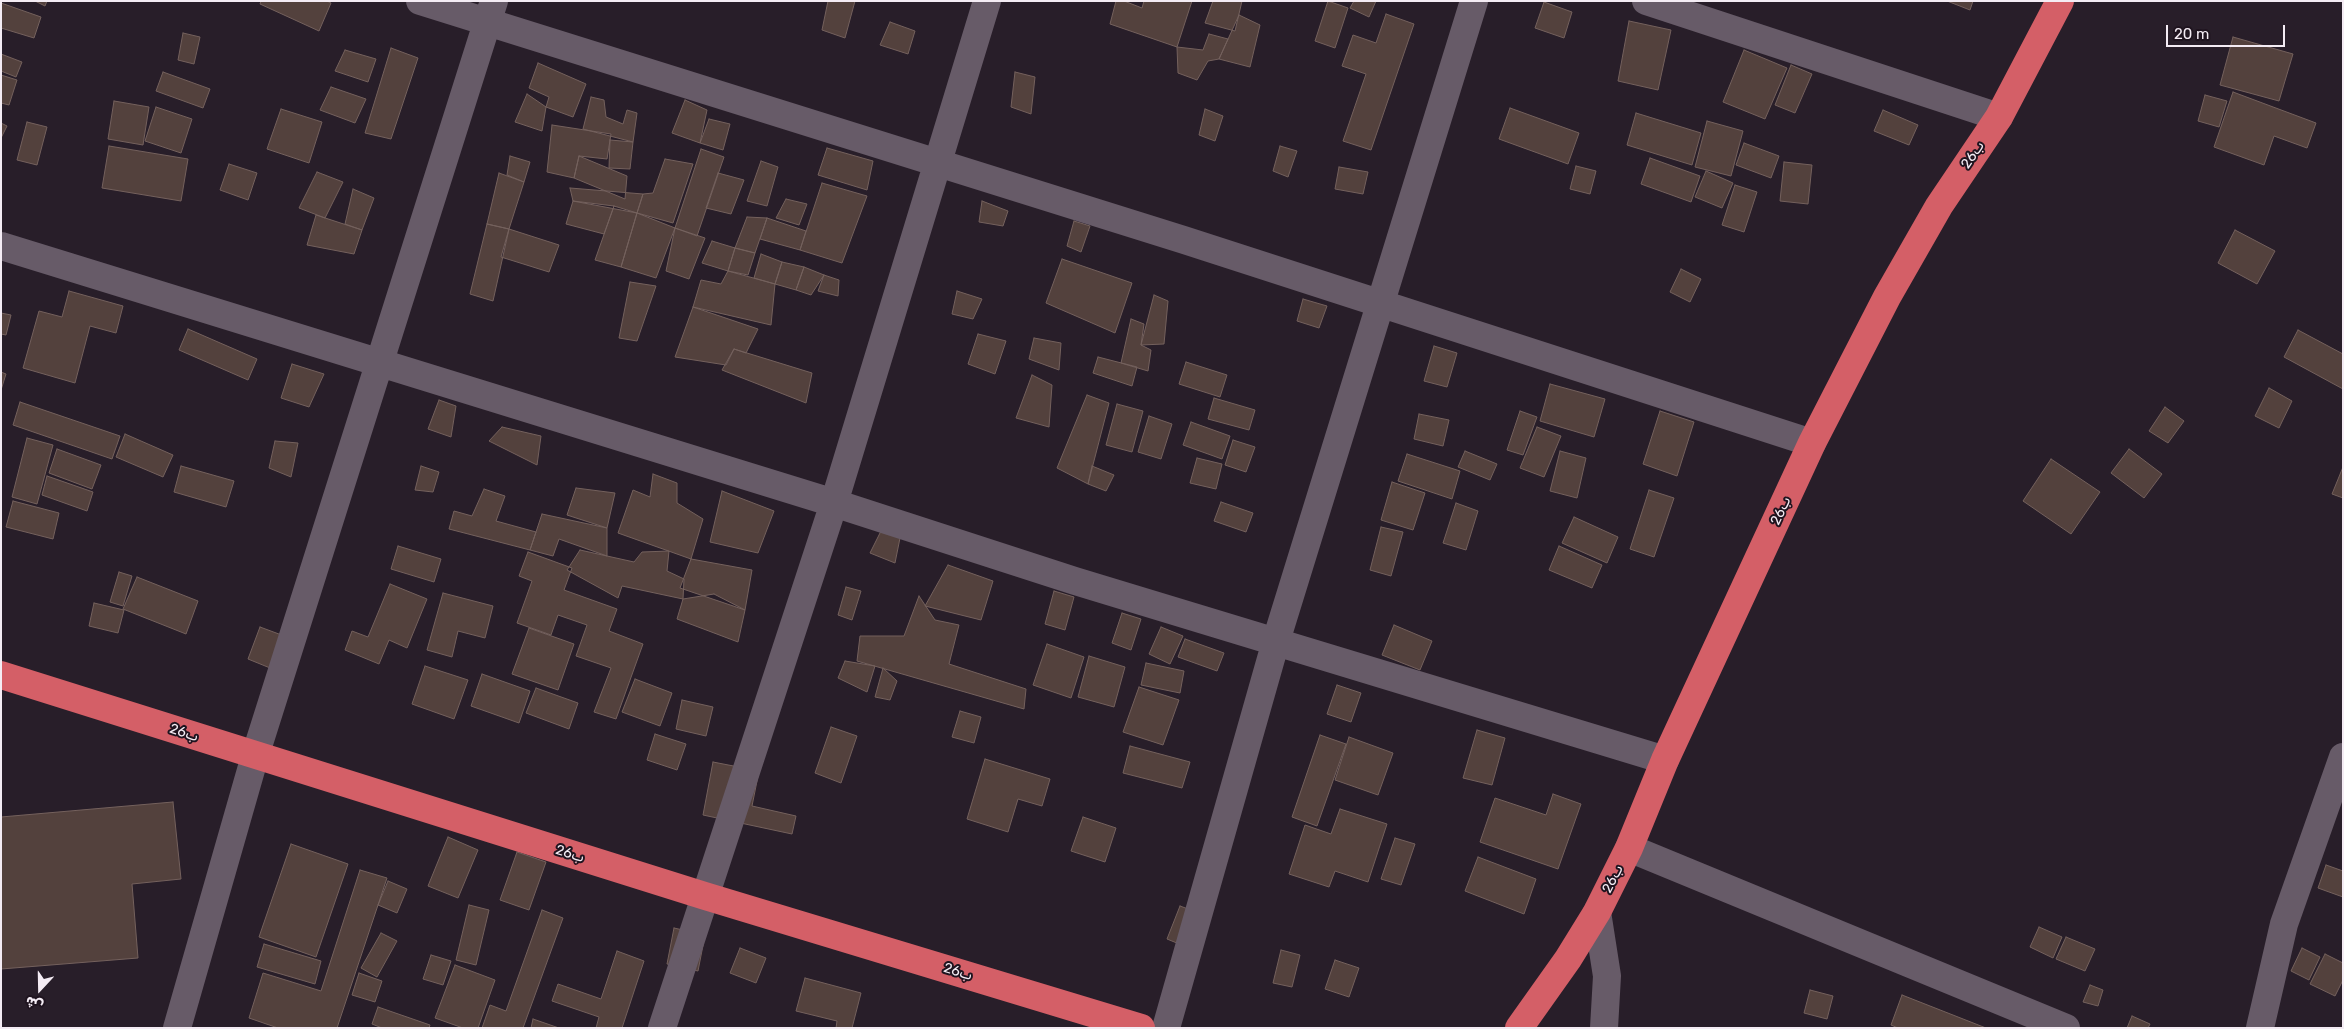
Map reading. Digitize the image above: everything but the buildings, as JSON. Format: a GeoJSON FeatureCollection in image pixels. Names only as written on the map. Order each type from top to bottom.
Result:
{"type":"FeatureCollection","features":[{"type":"Feature","properties":{"kind":"highway","name":"26ب"},"geometry":{"type":"LineString","coordinates":[[1519,1028],[1568,959],[1597,912],[1629,848],[1665,760],[1812,443],[1892,289],[1939,206],[1998,117],[2060,1]]}},
{"type":"Feature","properties":{"kind":"highway","name":"26ب"},"geometry":{"type":"LineString","coordinates":[[1,675],[705,896],[1141,1028]]}},
{"type":"Feature","properties":{"kind":"street"},"geometry":{"type":"LineString","coordinates":[[420,1],[491,11],[938,162],[1812,443]]}},
{"type":"Feature","properties":{"kind":"street"},"geometry":{"type":"LineString","coordinates":[[662,1028],[834,503],[987,1]]}},
{"type":"Feature","properties":{"kind":"street"},"geometry":{"type":"LineString","coordinates":[[1166,1028],[1276,641],[1474,1]]}},
{"type":"Feature","properties":{"kind":"street"},"geometry":{"type":"LineString","coordinates":[[1646,1],[1998,117]]}},
{"type":"Feature","properties":{"kind":"street"},"geometry":{"type":"LineString","coordinates":[[177,1028],[255,756],[491,11]]}},
{"type":"Feature","properties":{"kind":"street"},"geometry":{"type":"LineString","coordinates":[[1,246],[834,503],[1075,581],[1665,760]]}},
{"type":"Feature","properties":{"kind":"street"},"geometry":{"type":"LineString","coordinates":[[2260,1028],[2284,924],[2343,757]]}},
{"type":"Feature","properties":{"kind":"street"},"geometry":{"type":"LineString","coordinates":[[1629,848],[2066,1028]]}},
{"type":"Feature","properties":{"kind":"street"},"geometry":{"type":"LineString","coordinates":[[1597,912],[1607,976],[1604,1028]]}}]}
